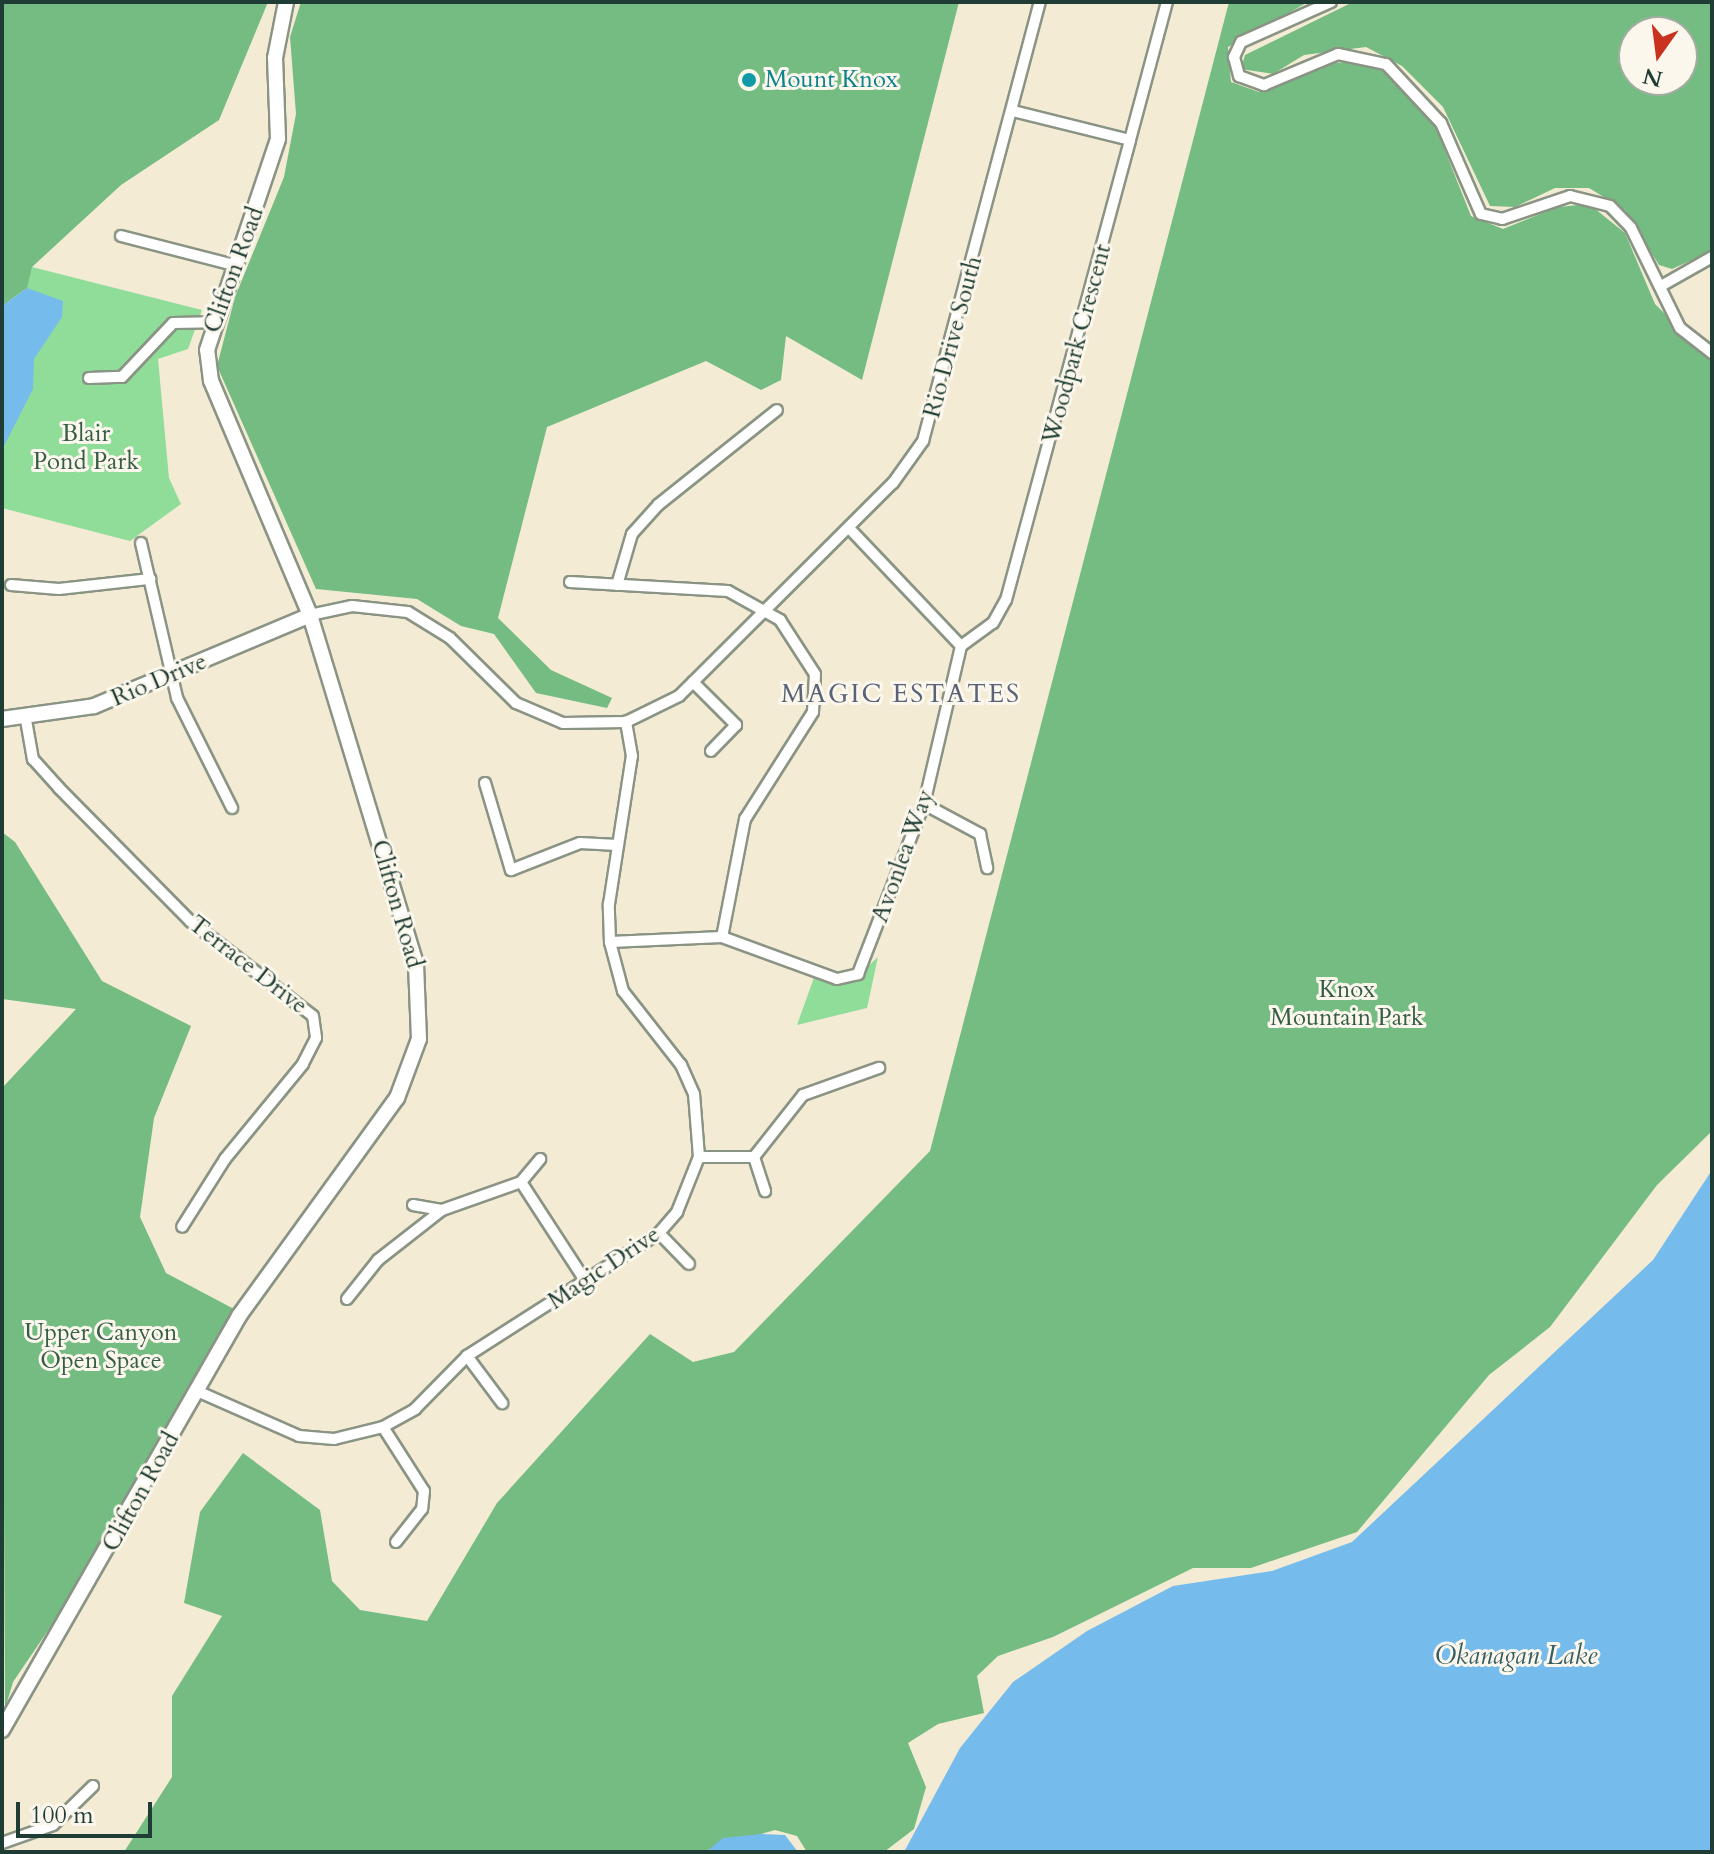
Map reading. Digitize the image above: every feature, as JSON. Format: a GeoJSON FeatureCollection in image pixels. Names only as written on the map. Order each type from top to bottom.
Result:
{"type":"FeatureCollection","features":[{"type":"Feature","properties":{"kind":"street","name":"Clifton Road"},"geometry":{"type":"LineString","coordinates":[[2,1730],[239,1316],[397,1098],[419,1039],[416,964],[310,615],[211,381],[212,322],[278,139],[275,58],[286,2]]}},
{"type":"Feature","properties":{"kind":"street","name":"Rio Drive South"},"geometry":{"type":"LineString","coordinates":[[310,615],[352,606],[408,612],[450,638],[492,683],[537,715],[584,725],[626,722],[652,713],[693,682],[849,528],[923,441],[1040,2]]}},
{"type":"Feature","properties":{"kind":"street","name":"Woodpark Crescent"},"geometry":{"type":"LineString","coordinates":[[961,646],[993,623],[1006,600],[1167,2]]}},
{"type":"Feature","properties":{"kind":"street"},"geometry":{"type":"LineString","coordinates":[[1331,2],[1241,42],[1234,57],[1239,76],[1264,85],[1338,54],[1386,64],[1441,123],[1481,214],[1502,219],[1570,196],[1601,201],[1626,220],[1683,332],[1712,353]]}},
{"type":"Feature","properties":{"kind":"street"},"geometry":{"type":"LineString","coordinates":[[1013,111],[1130,140]]}},
{"type":"Feature","properties":{"kind":"street"},"geometry":{"type":"LineString","coordinates":[[121,236],[234,265]]}},
{"type":"Feature","properties":{"kind":"street"},"geometry":{"type":"LineString","coordinates":[[1661,286],[1712,257]]}},
{"type":"Feature","properties":{"kind":"street"},"geometry":{"type":"LineString","coordinates":[[89,378],[122,377],[173,323],[212,322]]}},
{"type":"Feature","properties":{"kind":"street"},"geometry":{"type":"LineString","coordinates":[[617,585],[632,534],[649,514],[777,410]]}},
{"type":"Feature","properties":{"kind":"street"},"geometry":{"type":"LineString","coordinates":[[849,528],[961,646]]}},
{"type":"Feature","properties":{"kind":"street"},"geometry":{"type":"LineString","coordinates":[[141,543],[171,676],[232,808]]}},
{"type":"Feature","properties":{"kind":"street"},"geometry":{"type":"LineString","coordinates":[[11,585],[59,589],[150,579]]}},
{"type":"Feature","properties":{"kind":"street"},"geometry":{"type":"LineString","coordinates":[[570,582],[728,591],[766,611],[801,644],[815,674],[813,712],[745,819],[722,937]]}},
{"type":"Feature","properties":{"kind":"street","name":"Rio Drive"},"geometry":{"type":"LineString","coordinates":[[2,719],[26,720],[94,706],[310,615]]}},
{"type":"Feature","properties":{"kind":"street","name":"Avonlea Way"},"geometry":{"type":"LineString","coordinates":[[610,942],[722,937],[837,979],[858,974],[924,804],[961,646]]}},
{"type":"Feature","properties":{"kind":"street"},"geometry":{"type":"LineString","coordinates":[[693,682],[736,725],[711,751]]}},
{"type":"Feature","properties":{"kind":"street","name":"Terrace Drive"},"geometry":{"type":"LineString","coordinates":[[26,720],[33,759],[59,788],[190,921],[313,1016],[316,1038],[303,1064],[225,1159],[182,1227]]}},
{"type":"Feature","properties":{"kind":"street","name":"Magic Drive"},"geometry":{"type":"LineString","coordinates":[[197,1391],[299,1436],[334,1439],[383,1427],[415,1409],[467,1356],[659,1233],[688,1193],[699,1157],[694,1094],[623,991],[610,942],[617,845],[632,756],[626,722]]}},
{"type":"Feature","properties":{"kind":"street"},"geometry":{"type":"LineString","coordinates":[[485,783],[511,870],[580,843],[617,845]]}},
{"type":"Feature","properties":{"kind":"street"},"geometry":{"type":"LineString","coordinates":[[924,804],[980,834],[987,868]]}},
{"type":"Feature","properties":{"kind":"street"},"geometry":{"type":"LineString","coordinates":[[754,1157],[803,1095],[879,1068]]}},
{"type":"Feature","properties":{"kind":"street"},"geometry":{"type":"LineString","coordinates":[[699,1157],[754,1157]]}},
{"type":"Feature","properties":{"kind":"street"},"geometry":{"type":"LineString","coordinates":[[754,1157],[765,1191]]}},
{"type":"Feature","properties":{"kind":"street"},"geometry":{"type":"LineString","coordinates":[[347,1299],[378,1260],[442,1210],[521,1182],[540,1159]]}},
{"type":"Feature","properties":{"kind":"street"},"geometry":{"type":"LineString","coordinates":[[521,1182],[586,1282]]}},
{"type":"Feature","properties":{"kind":"street"},"geometry":{"type":"LineString","coordinates":[[413,1205],[442,1210]]}},
{"type":"Feature","properties":{"kind":"street"},"geometry":{"type":"LineString","coordinates":[[659,1233],[689,1264]]}},
{"type":"Feature","properties":{"kind":"street"},"geometry":{"type":"LineString","coordinates":[[467,1356],[502,1403]]}},
{"type":"Feature","properties":{"kind":"street"},"geometry":{"type":"LineString","coordinates":[[383,1427],[424,1491],[422,1509],[396,1542]]}},
{"type":"Feature","properties":{"kind":"street"},"geometry":{"type":"LineString","coordinates":[[2,1843],[53,1825],[93,1786]]}},
{"type":"Feature","properties":{"kind":"green space","name":"Blair Pond Park"},"geometry":{"type":"Polygon","coordinates":[[[2,2],[32,267],[202,310],[188,349],[158,359],[169,478],[181,504],[130,541],[2,508],[2,430],[56,299],[24,288],[2,306],[2,2]]]}},
{"type":"Feature","properties":{"kind":"green space"},"geometry":{"type":"Polygon","coordinates":[[[2,2],[268,2],[219,120],[121,185],[32,267],[27,288],[2,306],[2,2]]]}},
{"type":"Feature","properties":{"kind":"green space"},"geometry":{"type":"Polygon","coordinates":[[[301,2],[959,2],[862,380],[786,336],[781,380],[761,390],[706,361],[547,427],[498,618],[551,670],[612,698],[607,708],[536,693],[494,634],[461,626],[417,599],[316,589],[217,366],[235,297],[284,177],[296,114],[290,37],[301,2]]]}},
{"type":"Feature","properties":{"kind":"green space","name":"Knox Mountain Park"},"geometry":{"type":"Polygon","coordinates":[[[1229,2],[1308,2],[1228,47],[1231,82],[1259,92],[1317,65],[1354,61],[1383,71],[1434,123],[1471,216],[1503,229],[1558,207],[1589,204],[1625,233],[1655,304],[1712,361],[1712,1131],[1657,1185],[1550,1327],[1489,1375],[1357,1532],[1251,1568],[1193,1568],[1053,1637],[998,1656],[977,1676],[984,1713],[938,1724],[908,1743],[926,1787],[914,1829],[884,1852],[807,1852],[797,1836],[775,1830],[701,1852],[124,1852],[172,1777],[172,1696],[222,1616],[184,1603],[200,1512],[243,1453],[320,1510],[332,1581],[360,1610],[427,1621],[497,1503],[650,1334],[693,1362],[734,1352],[930,1151],[1229,2]]]}},
{"type":"Feature","properties":{"kind":"green space"},"geometry":{"type":"Polygon","coordinates":[[[1353,2],[1712,2],[1712,251],[1672,269],[1659,265],[1625,210],[1589,188],[1555,188],[1515,207],[1490,206],[1443,107],[1402,66],[1366,47],[1304,55],[1273,74],[1241,69],[1245,55],[1353,2]]]}},
{"type":"Feature","properties":{"kind":"green space","name":"Upper Canyon Open Space"},"geometry":{"type":"Polygon","coordinates":[[[2,832],[15,842],[102,981],[191,1026],[154,1118],[140,1217],[166,1273],[234,1309],[106,1545],[13,1682],[5,1709],[2,1088],[76,1009],[2,999],[2,832]]]}},
{"type":"Feature","properties":{"kind":"green space"},"geometry":{"type":"Polygon","coordinates":[[[878,957],[867,1008],[797,1025],[816,972],[852,981],[878,957]]]}},
{"type":"Feature","properties":{"kind":"water"},"geometry":{"type":"Polygon","coordinates":[[[27,288],[63,301],[62,317],[34,359],[33,389],[2,450],[2,306],[27,288]]]}},
{"type":"Feature","properties":{"kind":"water","name":"Okanagan Lake"},"geometry":{"type":"Polygon","coordinates":[[[1712,1170],[1712,1852],[904,1852],[960,1748],[1013,1682],[1087,1631],[1173,1586],[1272,1571],[1352,1542],[1653,1260],[1712,1170]]]}},
{"type":"Feature","properties":{"kind":"water"},"geometry":{"type":"Polygon","coordinates":[[[785,1835],[798,1852],[706,1852],[723,1838],[785,1835]]]}},
{"type":"Feature","properties":{"kind":"place","name":"Mount Knox"},"geometry":{"type":"Point","coordinates":[749,80]}},
{"type":"Feature","properties":{"kind":"district","name":"MAGIC ESTATES"},"geometry":{"type":"Point","coordinates":[901,694]}}]}
